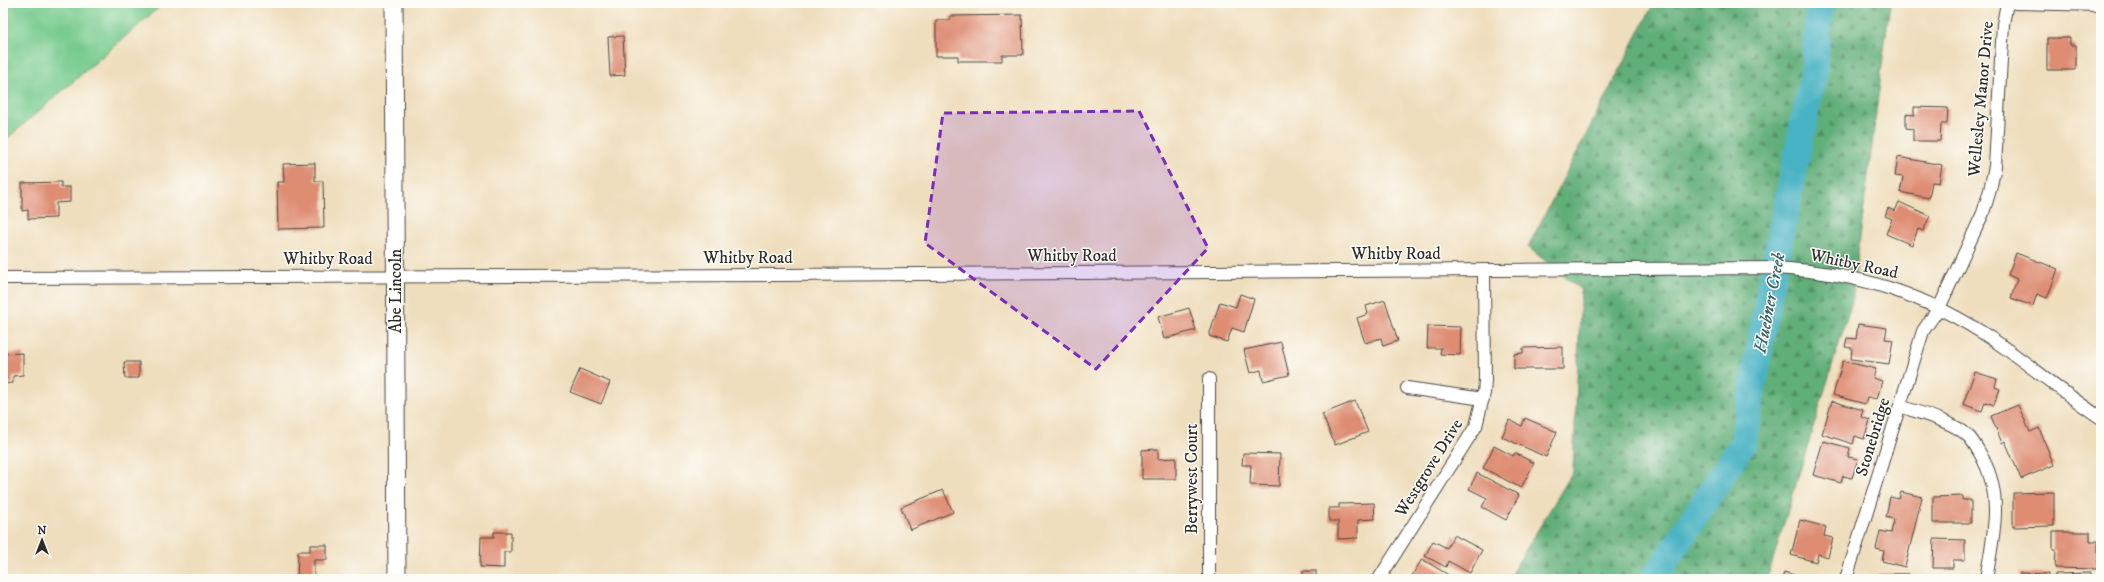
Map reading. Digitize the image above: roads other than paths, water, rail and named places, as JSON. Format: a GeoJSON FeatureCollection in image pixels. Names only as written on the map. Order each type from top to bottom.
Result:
{"type":"FeatureCollection","features":[{"type":"Feature","properties":{"kind":"street","name":"Abe Lincoln"},"geometry":{"type":"LineString","coordinates":[[394,3],[397,579]]}},
{"type":"Feature","properties":{"kind":"street","name":"Wellesley Manor Drive"},"geometry":{"type":"LineString","coordinates":[[1939,308],[1982,213],[1990,190],[1995,166],[2003,24],[2006,3]]}},
{"type":"Feature","properties":{"kind":"street"},"geometry":{"type":"LineString","coordinates":[[2015,3],[2101,6]]}},
{"type":"Feature","properties":{"kind":"street","name":"Whitby Road"},"geometry":{"type":"LineString","coordinates":[[3,278],[1484,271],[1776,268],[1810,270],[1863,280],[1904,292],[1939,308],[1994,341],[2101,418]]}},
{"type":"Feature","properties":{"kind":"street","name":"Westgrove Drive"},"geometry":{"type":"LineString","coordinates":[[1379,579],[1476,426],[1483,399],[1485,380],[1484,271]]}},
{"type":"Feature","properties":{"kind":"street","name":"Stonebridge"},"geometry":{"type":"LineString","coordinates":[[1846,579],[1924,331],[1939,308]]}},
{"type":"Feature","properties":{"kind":"street","name":"Berrywest Court"},"geometry":{"type":"LineString","coordinates":[[1209,379],[1209,579]]}},
{"type":"Feature","properties":{"kind":"street"},"geometry":{"type":"LineString","coordinates":[[1407,388],[1483,399]]}},
{"type":"Feature","properties":{"kind":"street"},"geometry":{"type":"LineString","coordinates":[[1900,406],[1937,418],[1967,434],[1979,450],[1989,470],[1994,487],[1995,533],[1986,579]]}},
{"type":"Feature","properties":{"kind":"waterway","name":"Huebner Creek"},"geometry":{"type":"LineString","coordinates":[[1654,579],[1743,443],[1770,288],[1814,70],[1820,3]]}}]}
